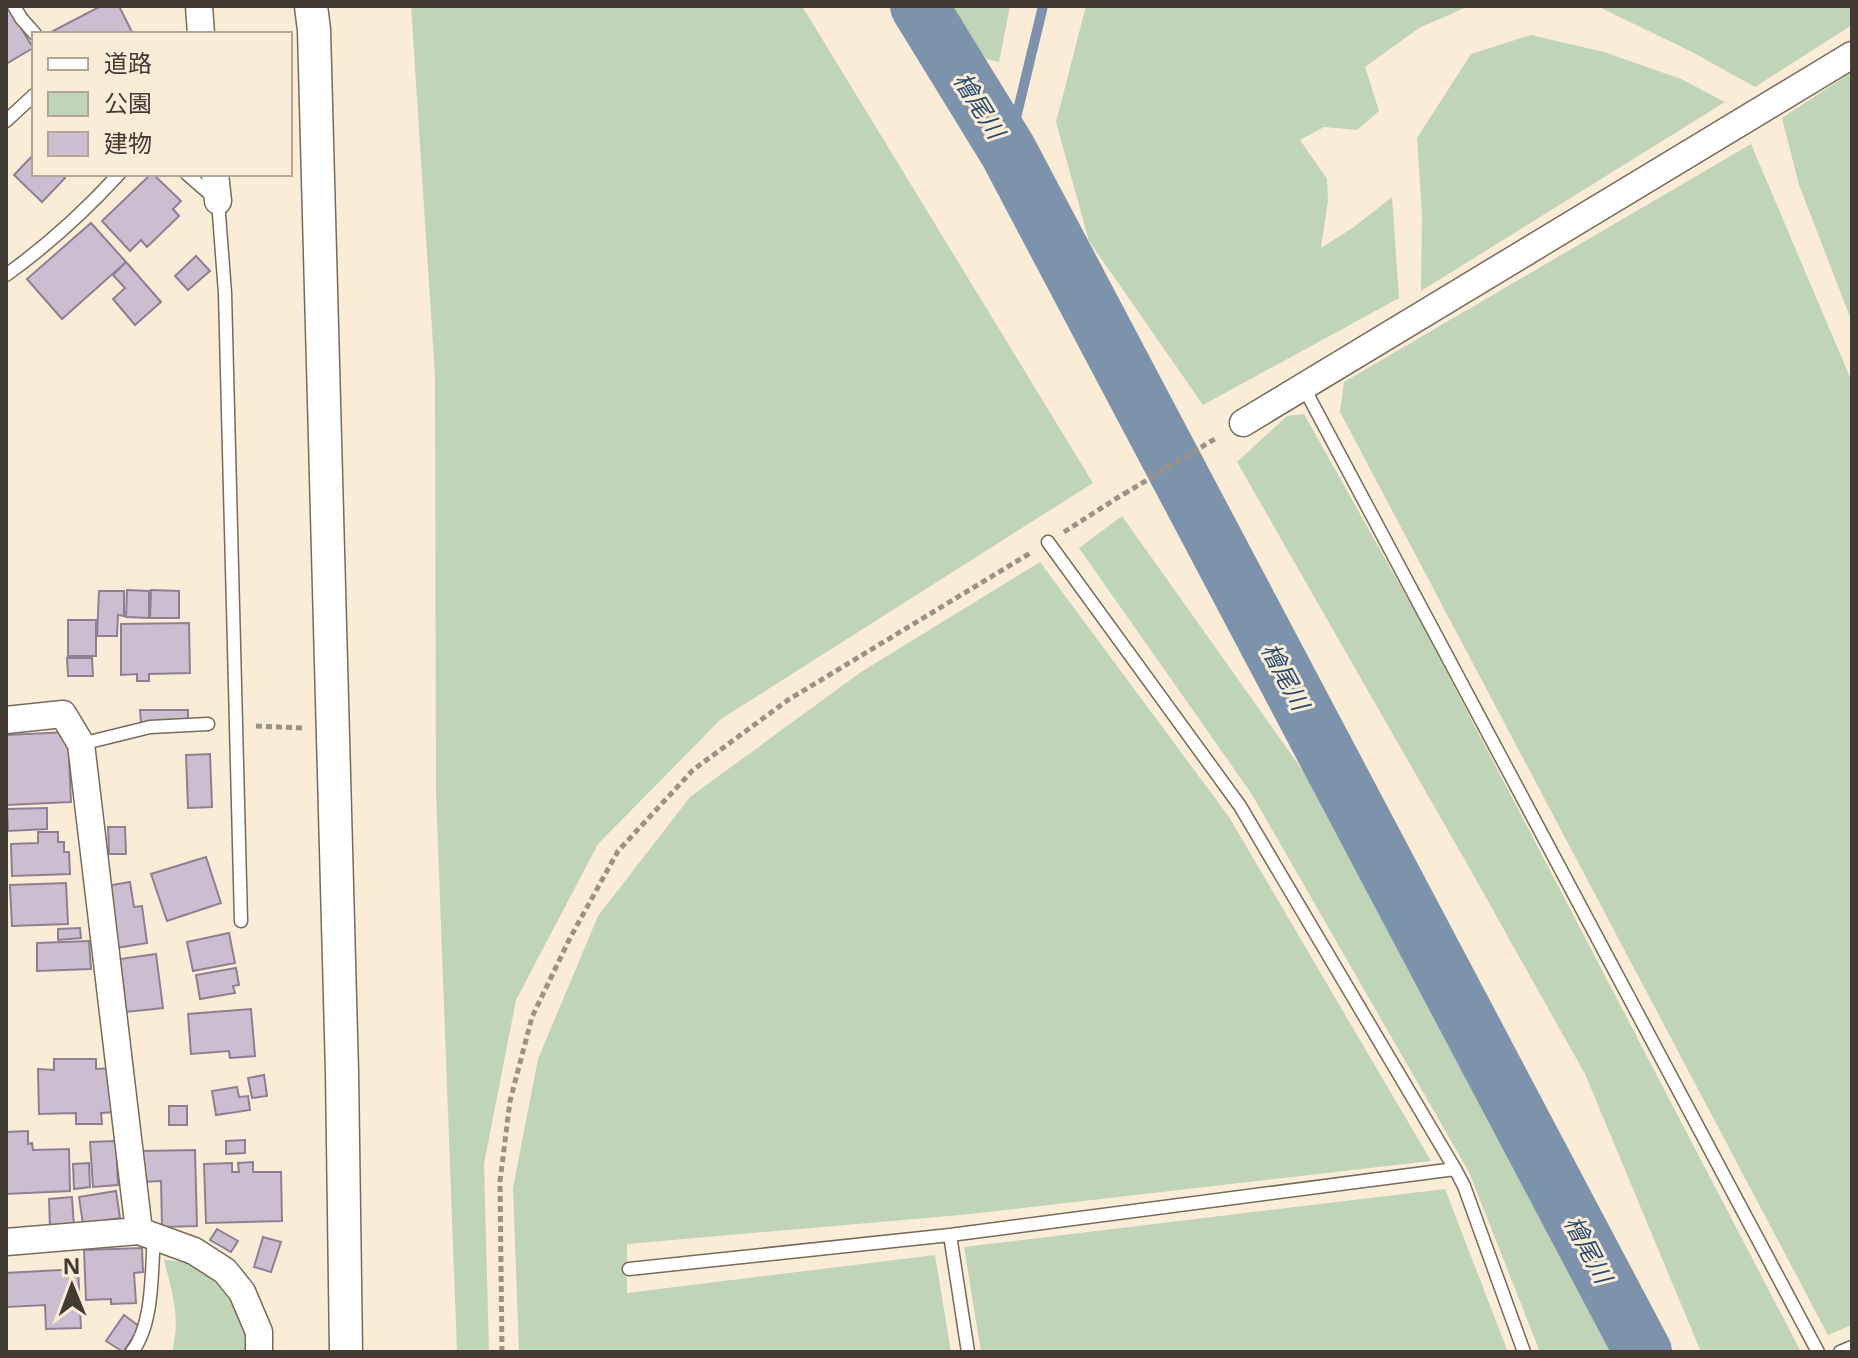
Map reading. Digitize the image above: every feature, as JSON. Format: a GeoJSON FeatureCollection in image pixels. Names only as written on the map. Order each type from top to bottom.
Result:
{"type":"FeatureCollection","features":[{"type":"Feature","properties":{"kind":"street"},"geometry":{"type":"LineString","coordinates":[[199,6],[201,32]]}},
{"type":"Feature","properties":{"kind":"street"},"geometry":{"type":"LineString","coordinates":[[311,6],[342,1072],[346,1352]]}},
{"type":"Feature","properties":{"kind":"street"},"geometry":{"type":"LineString","coordinates":[[1243,423],[1852,55]]}},
{"type":"Feature","properties":{"kind":"street"},"geometry":{"type":"LineString","coordinates":[[215,176],[218,201]]}},
{"type":"Feature","properties":{"kind":"street"},"geometry":{"type":"LineString","coordinates":[[6,720],[63,714],[81,744],[147,1234]]}},
{"type":"Feature","properties":{"kind":"street"},"geometry":{"type":"LineString","coordinates":[[6,1242],[147,1234],[194,1251],[225,1271],[242,1292],[259,1332],[259,1352]]}},
{"type":"Feature","properties":{"kind":"lane"},"geometry":{"type":"LineString","coordinates":[[14,6],[33,32]]}},
{"type":"Feature","properties":{"kind":"lane"},"geometry":{"type":"LineString","coordinates":[[6,121],[32,97]]}},
{"type":"Feature","properties":{"kind":"lane"},"geometry":{"type":"LineString","coordinates":[[6,275],[33,256],[79,215],[117,176]]}},
{"type":"Feature","properties":{"kind":"lane"},"geometry":{"type":"LineString","coordinates":[[189,176],[218,201],[225,293],[241,921]]}},
{"type":"Feature","properties":{"kind":"lane"},"geometry":{"type":"LineString","coordinates":[[1303,386],[1818,1352]]}},
{"type":"Feature","properties":{"kind":"lane"},"geometry":{"type":"LineString","coordinates":[[1048,542],[1240,806],[1455,1169],[1464,1186],[1524,1352]]}},
{"type":"Feature","properties":{"kind":"lane"},"geometry":{"type":"LineString","coordinates":[[81,744],[150,727],[208,724]]}},
{"type":"Feature","properties":{"kind":"lane"},"geometry":{"type":"LineString","coordinates":[[629,1269],[950,1235],[1455,1169]]}},
{"type":"Feature","properties":{"kind":"lane"},"geometry":{"type":"LineString","coordinates":[[132,1352],[139,1343],[147,1316],[147,1234]]}},
{"type":"Feature","properties":{"kind":"lane"},"geometry":{"type":"LineString","coordinates":[[950,1235],[968,1352]]}},
{"type":"Feature","properties":{"kind":"lane"},"geometry":{"type":"LineString","coordinates":[[1840,1352],[1852,1347]]}},
{"type":"Feature","properties":{"kind":"path"},"geometry":{"type":"LineString","coordinates":[[502,1352],[500,1181],[510,1101],[532,1017],[570,938],[618,851],[693,770],[788,700],[1243,423]]}},
{"type":"Feature","properties":{"kind":"path"},"geometry":{"type":"LineString","coordinates":[[236,726],[332,729]]}},
{"type":"Feature","properties":{"kind":"green space"},"geometry":{"type":"Polygon","coordinates":[[[411,6],[802,6],[1093,483],[721,719],[598,844],[516,1000],[484,1164],[489,1352],[457,1352],[436,792],[435,376],[411,6]]]}},
{"type":"Feature","properties":{"kind":"green space"},"geometry":{"type":"Polygon","coordinates":[[[945,6],[1010,6],[999,62],[986,59],[945,6]]]}},
{"type":"Feature","properties":{"kind":"green space"},"geometry":{"type":"Polygon","coordinates":[[[1086,6],[1469,6],[1419,28],[1365,67],[1379,111],[1357,130],[1324,127],[1300,140],[1327,179],[1328,201],[1321,248],[1392,197],[1399,298],[1203,405],[1089,241],[1056,122],[1086,6]]]}},
{"type":"Feature","properties":{"kind":"green space"},"geometry":{"type":"Polygon","coordinates":[[[1597,6],[1852,6],[1852,25],[1755,87],[1692,52],[1597,6]]]}},
{"type":"Feature","properties":{"kind":"green space"},"geometry":{"type":"Polygon","coordinates":[[[1531,35],[1604,52],[1681,79],[1725,102],[1421,291],[1422,214],[1417,138],[1471,54],[1531,35]]]}},
{"type":"Feature","properties":{"kind":"green space"},"geometry":{"type":"Polygon","coordinates":[[[1852,72],[1852,322],[1799,185],[1782,118],[1852,72]]]}},
{"type":"Feature","properties":{"kind":"green space"},"geometry":{"type":"Polygon","coordinates":[[[1751,144],[1852,382],[1852,1325],[1828,1335],[1340,412],[1344,382],[1751,144]]]}},
{"type":"Feature","properties":{"kind":"green space"},"geometry":{"type":"Polygon","coordinates":[[[1304,414],[1419,619],[1801,1352],[1701,1352],[1585,1074],[1237,462],[1287,416],[1304,414]]]}},
{"type":"Feature","properties":{"kind":"green space"},"geometry":{"type":"Polygon","coordinates":[[[1122,516],[1345,830],[1549,1202],[1627,1352],[1540,1352],[1469,1172],[1251,793],[1079,548],[1122,516]]]}},
{"type":"Feature","properties":{"kind":"green space"},"geometry":{"type":"Polygon","coordinates":[[[1040,562],[1229,817],[1431,1161],[961,1215],[627,1244],[627,1293],[935,1255],[951,1352],[519,1352],[513,1188],[538,1059],[598,916],[690,797],[861,672],[1040,562]]]}},
{"type":"Feature","properties":{"kind":"green space"},"geometry":{"type":"Polygon","coordinates":[[[1445,1189],[1508,1352],[981,1352],[964,1247],[1445,1189]]]}},
{"type":"Feature","properties":{"kind":"green space"},"geometry":{"type":"Polygon","coordinates":[[[164,1260],[198,1263],[217,1277],[246,1317],[248,1352],[172,1352],[176,1316],[164,1260]]]}},
{"type":"Feature","properties":{"kind":"building"},"geometry":{"type":"Polygon","coordinates":[[[6,6],[8,6],[32,49],[6,64],[6,6]]]}},
{"type":"Feature","properties":{"kind":"building"},"geometry":{"type":"Polygon","coordinates":[[[101,6],[119,6],[132,32],[51,32],[101,6]]]}},
{"type":"Feature","properties":{"kind":"building"},"geometry":{"type":"Polygon","coordinates":[[[32,156],[32,176],[65,178],[42,202],[14,175],[32,156]]]}},
{"type":"Feature","properties":{"kind":"building"},"geometry":{"type":"Polygon","coordinates":[[[149,176],[155,176],[181,201],[173,209],[179,216],[147,247],[141,240],[130,251],[102,221],[149,176]]]}},
{"type":"Feature","properties":{"kind":"building"},"geometry":{"type":"Polygon","coordinates":[[[91,223],[126,262],[62,319],[27,279],[91,223]]]}},
{"type":"Feature","properties":{"kind":"building"},"geometry":{"type":"Polygon","coordinates":[[[196,256],[210,271],[188,290],[175,276],[196,256]]]}},
{"type":"Feature","properties":{"kind":"building"},"geometry":{"type":"Polygon","coordinates":[[[126,262],[161,302],[135,325],[113,299],[125,288],[113,275],[126,262]]]}},
{"type":"Feature","properties":{"kind":"building"},"geometry":{"type":"Polygon","coordinates":[[[127,590],[149,591],[149,618],[126,617],[127,590]]]}},
{"type":"Feature","properties":{"kind":"building"},"geometry":{"type":"Polygon","coordinates":[[[151,590],[179,591],[179,618],[150,618],[151,590]]]}},
{"type":"Feature","properties":{"kind":"building"},"geometry":{"type":"Polygon","coordinates":[[[99,591],[124,591],[124,616],[118,615],[117,636],[97,636],[99,591]]]}},
{"type":"Feature","properties":{"kind":"building"},"geometry":{"type":"Polygon","coordinates":[[[68,620],[96,620],[96,656],[68,656],[68,620]]]}},
{"type":"Feature","properties":{"kind":"building"},"geometry":{"type":"Polygon","coordinates":[[[189,623],[190,673],[149,674],[149,681],[137,681],[137,674],[121,675],[121,624],[189,623]]]}},
{"type":"Feature","properties":{"kind":"building"},"geometry":{"type":"Polygon","coordinates":[[[67,658],[92,658],[93,676],[68,676],[67,658]]]}},
{"type":"Feature","properties":{"kind":"building"},"geometry":{"type":"Polygon","coordinates":[[[140,710],[188,710],[188,723],[141,724],[140,710]]]}},
{"type":"Feature","properties":{"kind":"building"},"geometry":{"type":"Polygon","coordinates":[[[68,732],[71,802],[6,805],[6,735],[68,732]]]}},
{"type":"Feature","properties":{"kind":"building"},"geometry":{"type":"Polygon","coordinates":[[[210,754],[212,807],[188,808],[186,755],[210,754]]]}},
{"type":"Feature","properties":{"kind":"building"},"geometry":{"type":"Polygon","coordinates":[[[47,808],[47,829],[8,831],[7,809],[47,808]]]}},
{"type":"Feature","properties":{"kind":"building"},"geometry":{"type":"Polygon","coordinates":[[[108,827],[125,827],[126,854],[109,854],[108,827]]]}},
{"type":"Feature","properties":{"kind":"building"},"geometry":{"type":"Polygon","coordinates":[[[38,832],[58,832],[58,842],[64,842],[64,852],[69,852],[70,874],[12,876],[11,844],[38,843],[38,832]]]}},
{"type":"Feature","properties":{"kind":"building"},"geometry":{"type":"Polygon","coordinates":[[[206,857],[221,903],[167,921],[151,874],[206,857]]]}},
{"type":"Feature","properties":{"kind":"building"},"geometry":{"type":"Polygon","coordinates":[[[130,882],[134,907],[142,906],[147,943],[116,948],[106,886],[130,882]]]}},
{"type":"Feature","properties":{"kind":"building"},"geometry":{"type":"Polygon","coordinates":[[[66,883],[68,924],[12,926],[10,885],[66,883]]]}},
{"type":"Feature","properties":{"kind":"building"},"geometry":{"type":"Polygon","coordinates":[[[80,928],[81,938],[58,940],[58,929],[80,928]]]}},
{"type":"Feature","properties":{"kind":"building"},"geometry":{"type":"Polygon","coordinates":[[[229,933],[235,963],[193,971],[187,942],[229,933]]]}},
{"type":"Feature","properties":{"kind":"building"},"geometry":{"type":"Polygon","coordinates":[[[89,941],[91,969],[37,971],[37,943],[89,941]]]}},
{"type":"Feature","properties":{"kind":"building"},"geometry":{"type":"Polygon","coordinates":[[[156,954],[163,1008],[126,1012],[120,959],[156,954]]]}},
{"type":"Feature","properties":{"kind":"building"},"geometry":{"type":"Polygon","coordinates":[[[236,968],[239,985],[233,986],[235,993],[200,999],[196,975],[236,968]]]}},
{"type":"Feature","properties":{"kind":"building"},"geometry":{"type":"Polygon","coordinates":[[[251,1009],[255,1056],[230,1058],[229,1051],[191,1054],[188,1014],[251,1009]]]}},
{"type":"Feature","properties":{"kind":"building"},"geometry":{"type":"Polygon","coordinates":[[[54,1059],[96,1059],[96,1069],[114,1068],[115,1112],[101,1113],[102,1124],[76,1124],[76,1113],[39,1114],[38,1069],[54,1070],[54,1059]]]}},
{"type":"Feature","properties":{"kind":"building"},"geometry":{"type":"Polygon","coordinates":[[[264,1075],[267,1096],[252,1098],[248,1078],[264,1075]]]}},
{"type":"Feature","properties":{"kind":"building"},"geometry":{"type":"Polygon","coordinates":[[[237,1087],[239,1097],[248,1096],[250,1110],[216,1115],[212,1091],[237,1087]]]}},
{"type":"Feature","properties":{"kind":"building"},"geometry":{"type":"Polygon","coordinates":[[[169,1106],[187,1106],[187,1125],[169,1125],[169,1106]]]}},
{"type":"Feature","properties":{"kind":"building"},"geometry":{"type":"Polygon","coordinates":[[[28,1131],[28,1144],[32,1143],[33,1150],[69,1149],[70,1191],[6,1194],[6,1132],[28,1131]]]}},
{"type":"Feature","properties":{"kind":"building"},"geometry":{"type":"Polygon","coordinates":[[[245,1140],[245,1153],[226,1154],[226,1141],[245,1140]]]}},
{"type":"Feature","properties":{"kind":"building"},"geometry":{"type":"Polygon","coordinates":[[[116,1141],[118,1185],[93,1187],[90,1142],[116,1141]]]}},
{"type":"Feature","properties":{"kind":"building"},"geometry":{"type":"Polygon","coordinates":[[[195,1150],[197,1226],[162,1227],[161,1181],[143,1182],[142,1151],[195,1150]]]}},
{"type":"Feature","properties":{"kind":"building"},"geometry":{"type":"Polygon","coordinates":[[[253,1162],[253,1172],[281,1172],[282,1221],[206,1223],[204,1164],[232,1163],[232,1172],[239,1172],[238,1163],[253,1162]]]}},
{"type":"Feature","properties":{"kind":"building"},"geometry":{"type":"Polygon","coordinates":[[[89,1163],[90,1187],[74,1189],[73,1164],[89,1163]]]}},
{"type":"Feature","properties":{"kind":"building"},"geometry":{"type":"Polygon","coordinates":[[[116,1191],[120,1218],[83,1224],[79,1197],[116,1191]]]}},
{"type":"Feature","properties":{"kind":"building"},"geometry":{"type":"Polygon","coordinates":[[[72,1197],[74,1228],[50,1229],[49,1199],[72,1197]]]}},
{"type":"Feature","properties":{"kind":"building"},"geometry":{"type":"Polygon","coordinates":[[[217,1229],[238,1241],[231,1252],[210,1240],[217,1229]]]}},
{"type":"Feature","properties":{"kind":"building"},"geometry":{"type":"Polygon","coordinates":[[[263,1237],[281,1242],[271,1272],[254,1267],[263,1237]]]}},
{"type":"Feature","properties":{"kind":"building"},"geometry":{"type":"Polygon","coordinates":[[[142,1248],[143,1272],[134,1273],[136,1303],[111,1304],[111,1299],[86,1300],[84,1250],[142,1248]]]}},
{"type":"Feature","properties":{"kind":"building"},"geometry":{"type":"Polygon","coordinates":[[[78,1269],[81,1328],[46,1329],[45,1305],[7,1307],[6,1273],[78,1269]]]}},
{"type":"Feature","properties":{"kind":"building"},"geometry":{"type":"Polygon","coordinates":[[[124,1315],[140,1327],[123,1352],[106,1341],[124,1315]]]}},
{"type":"Feature","properties":{"kind":"waterway","name":"檜尾川"},"geometry":{"type":"LineString","coordinates":[[919,6],[1008,151],[1643,1352]]}},
{"type":"Feature","properties":{"kind":"waterway"},"geometry":{"type":"LineString","coordinates":[[1008,151],[1043,6]]}}]}
